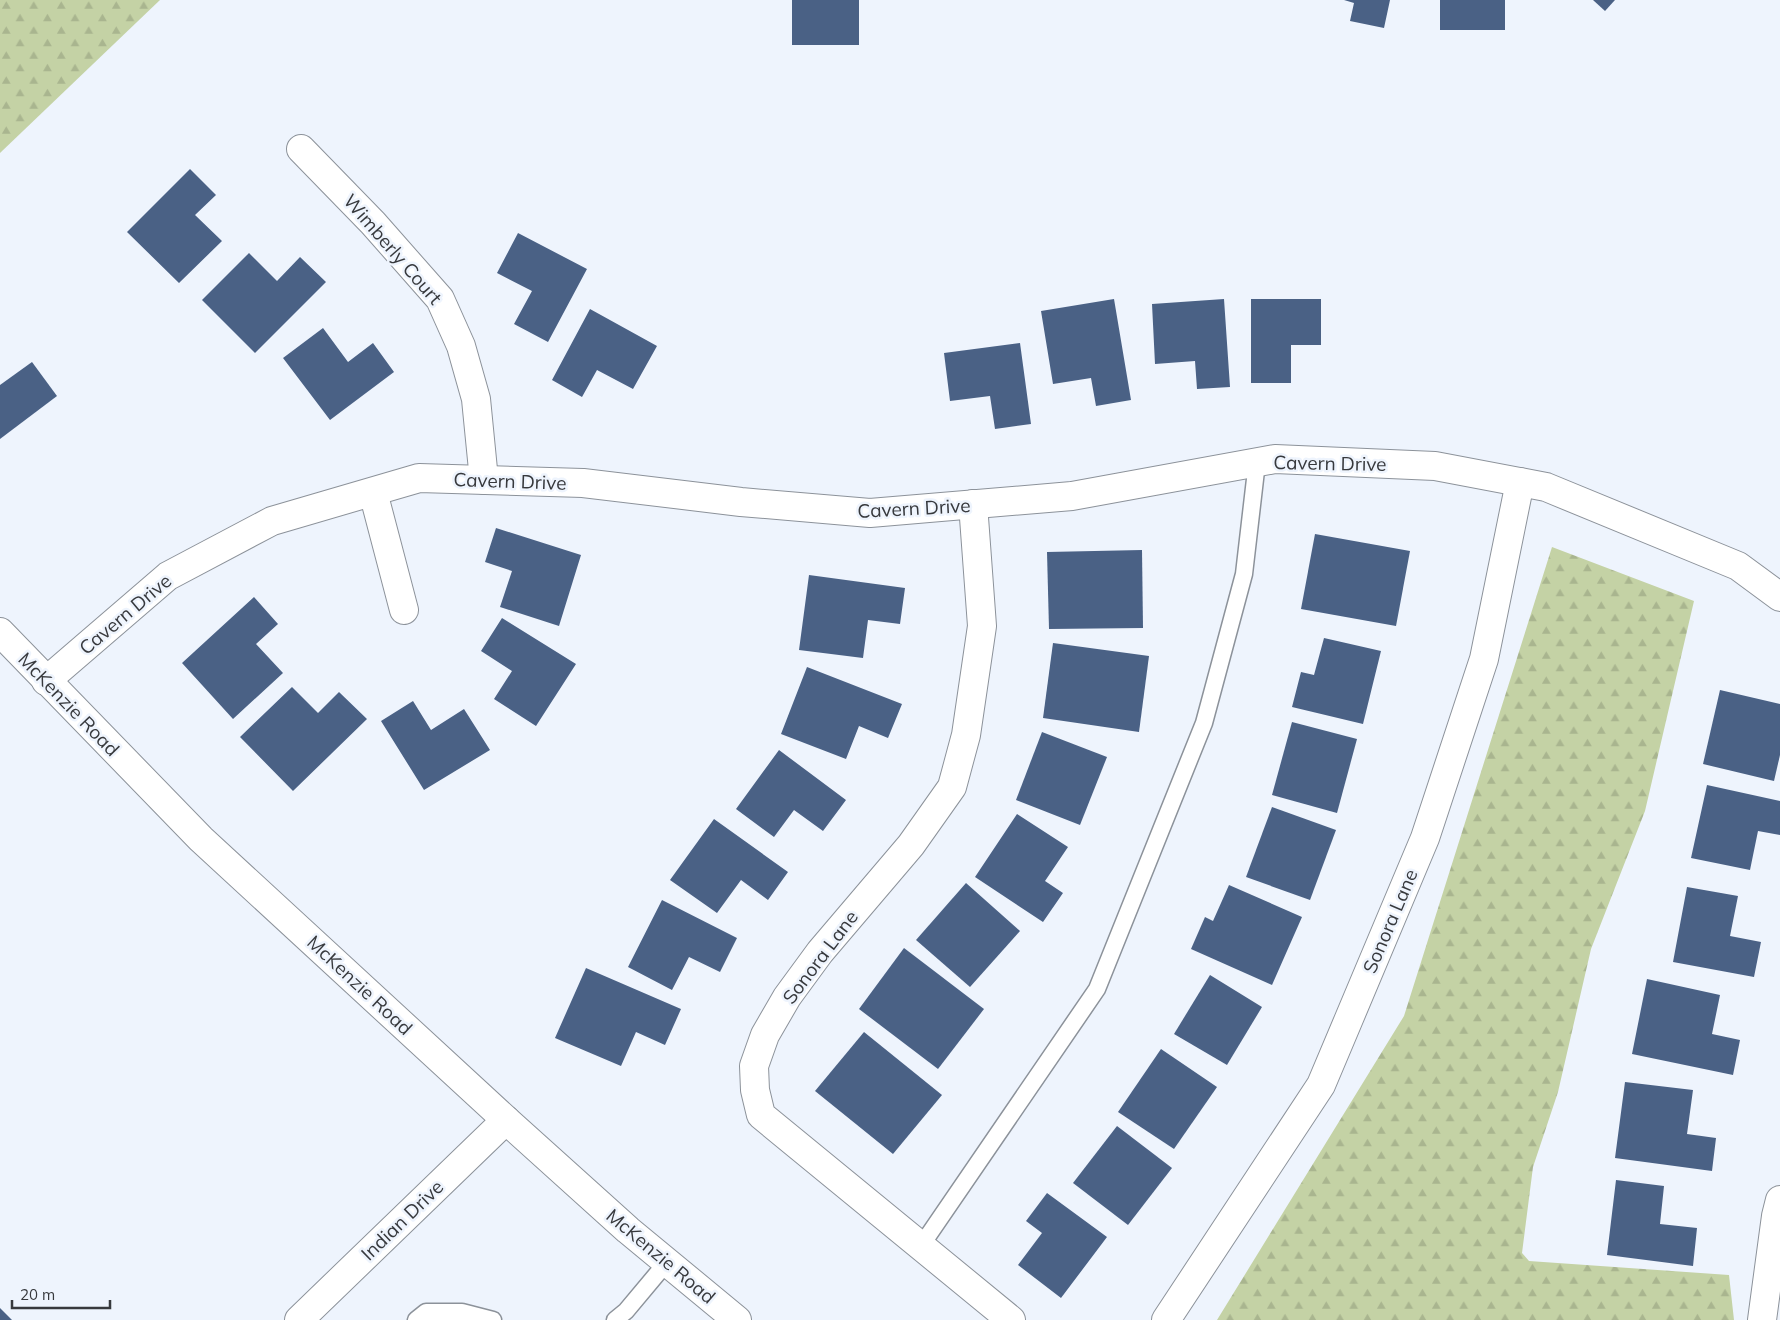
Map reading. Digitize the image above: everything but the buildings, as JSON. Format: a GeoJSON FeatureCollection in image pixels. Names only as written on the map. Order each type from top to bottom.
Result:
{"type":"FeatureCollection","features":[{"type":"Feature","properties":{"kind":"street","name":"Wimberly Court"},"geometry":{"type":"LineString","coordinates":[[301,148],[373,224],[440,300],[461,346],[476,399],[484,480]]}},
{"type":"Feature","properties":{"kind":"street","name":"Cavern Drive"},"geometry":{"type":"LineString","coordinates":[[46,681],[168,576],[272,520],[419,478],[583,483],[741,502],[870,514],[1072,496],[1274,459],[1435,466],[1546,487],[1738,566],[1780,597]]}},
{"type":"Feature","properties":{"kind":"street","name":"Sonora Lane"},"geometry":{"type":"LineString","coordinates":[[1166,1320],[1321,1085],[1341,1040],[1425,838],[1484,659],[1520,482]]}},
{"type":"Feature","properties":{"kind":"street"},"geometry":{"type":"LineString","coordinates":[[372,492],[404,610]]}},
{"type":"Feature","properties":{"kind":"street","name":"Sonora Lane"},"geometry":{"type":"LineString","coordinates":[[973,504],[982,626],[966,735],[952,787],[910,845],[820,952],[787,997],[764,1035],[754,1066],[755,1090],[761,1115],[1011,1320]]}},
{"type":"Feature","properties":{"kind":"street","name":"McKenzie Road"},"geometry":{"type":"LineString","coordinates":[[0,632],[201,839],[506,1120],[621,1223],[737,1320]]}},
{"type":"Feature","properties":{"kind":"street","name":"Indian Drive"},"geometry":{"type":"LineString","coordinates":[[299,1320],[506,1120]]}},
{"type":"Feature","properties":{"kind":"street"},"geometry":{"type":"LineString","coordinates":[[1762,1320],[1776,1216],[1780,1200]]}},
{"type":"Feature","properties":{"kind":"lane"},"geometry":{"type":"LineString","coordinates":[[921,1246],[1097,989],[1204,723],[1244,574],[1257,462]]}},
{"type":"Feature","properties":{"kind":"lane"},"geometry":{"type":"LineString","coordinates":[[615,1320],[626,1311],[667,1262]]}},
{"type":"Feature","properties":{"kind":"lane"},"geometry":{"type":"LineString","coordinates":[[416,1320],[426,1312],[462,1312],[493,1320]]}},
{"type":"Feature","properties":{"kind":"green space"},"geometry":{"type":"Polygon","coordinates":[[[0,0],[160,0],[0,153],[0,0]]]}},
{"type":"Feature","properties":{"kind":"green space"},"geometry":{"type":"Polygon","coordinates":[[[1552,547],[1694,601],[1645,811],[1591,949],[1558,1092],[1533,1167],[1522,1253],[1529,1261],[1729,1275],[1734,1320],[1217,1320],[1404,1016],[1552,547]]]}}]}
